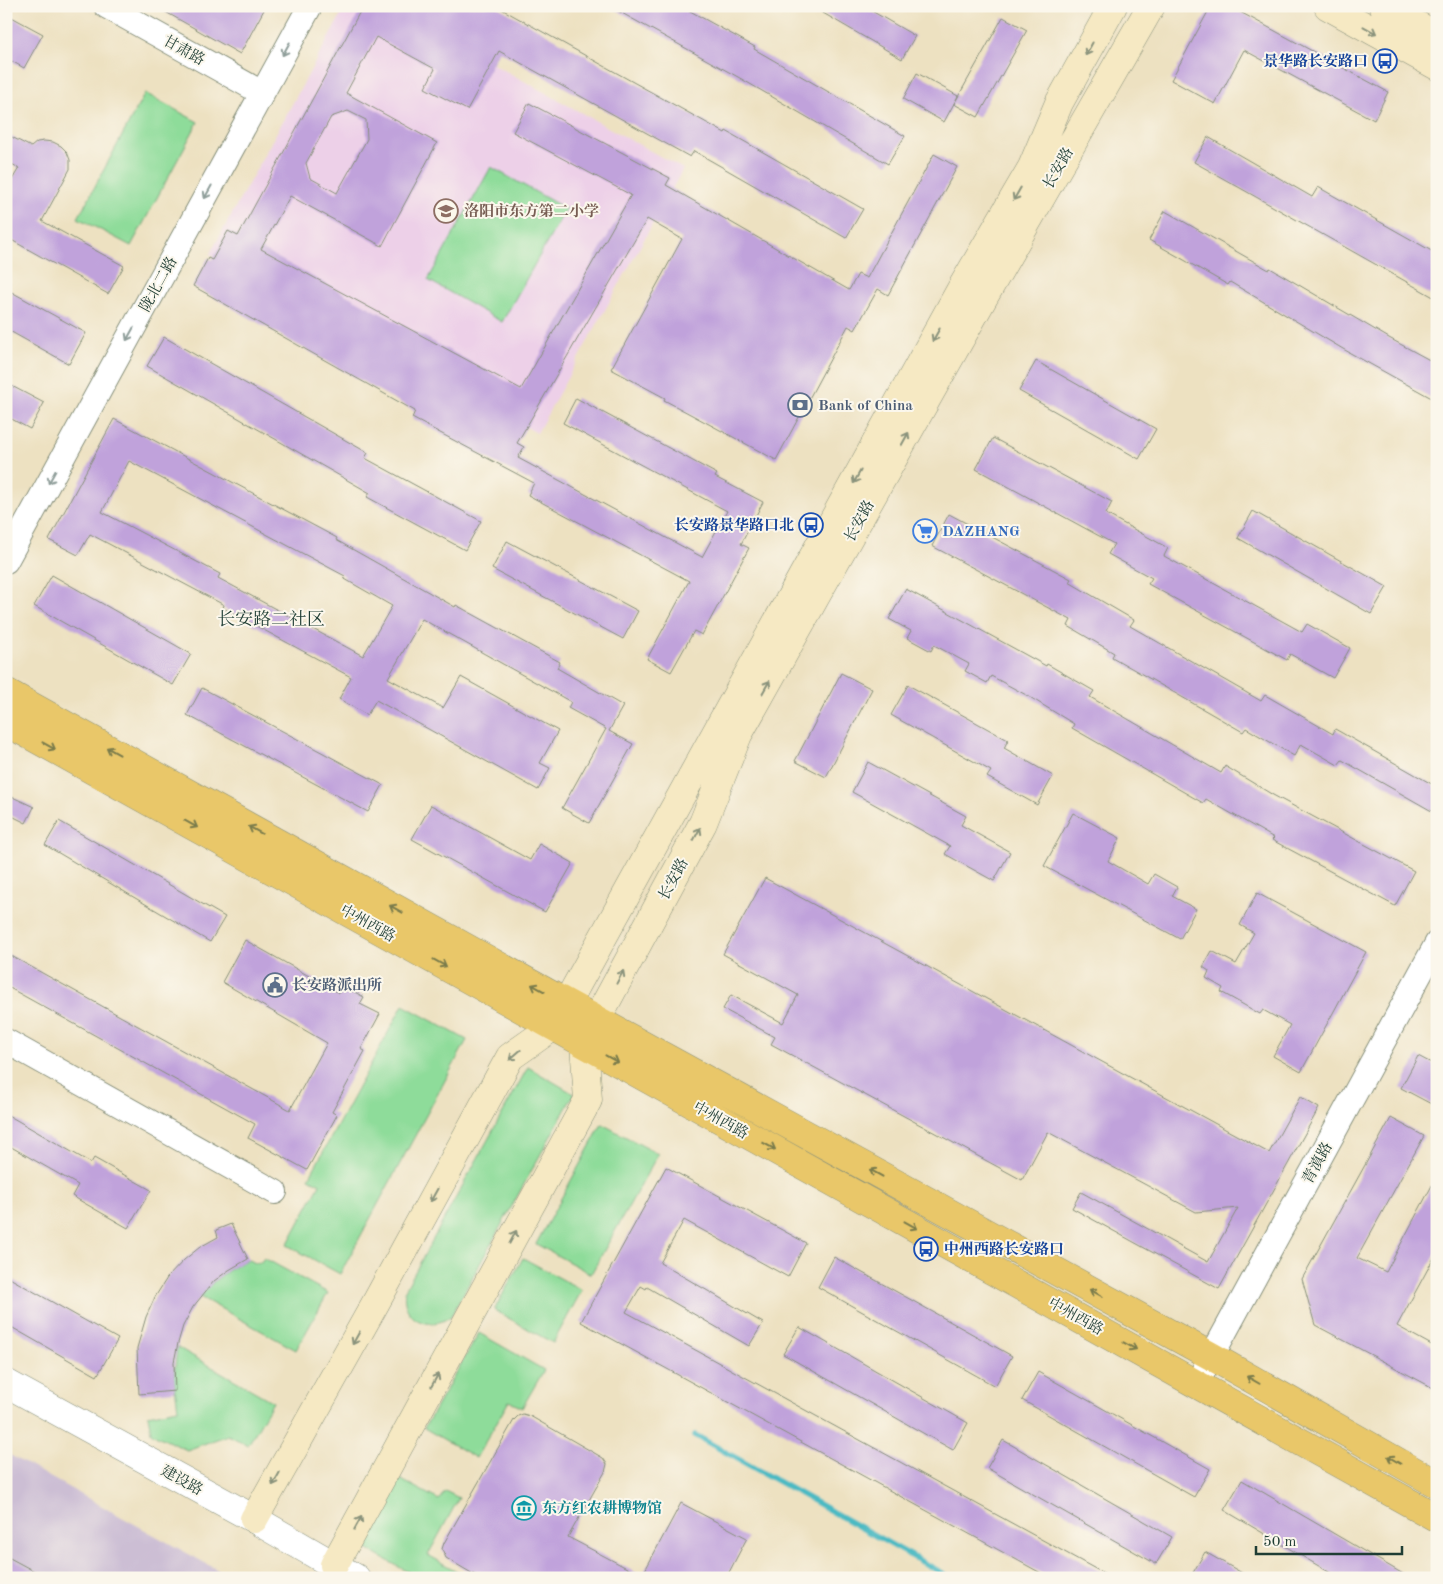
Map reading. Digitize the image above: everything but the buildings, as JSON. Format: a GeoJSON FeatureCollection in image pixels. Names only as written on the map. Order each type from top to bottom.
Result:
{"type":"FeatureCollection","features":[{"type":"Feature","properties":{"kind":"main road","name":"长安路"},"geometry":{"type":"LineString","coordinates":[[560,1015],[962,287],[1032,167],[1059,103],[1113,6]]}},
{"type":"Feature","properties":{"kind":"main road","name":"长安路"},"geometry":{"type":"LineString","coordinates":[[590,1032],[703,823],[738,735],[984,297],[1151,6]]}},
{"type":"Feature","properties":{"kind":"main road"},"geometry":{"type":"LineString","coordinates":[[1328,6],[1437,66]]}},
{"type":"Feature","properties":{"kind":"main road"},"geometry":{"type":"LineString","coordinates":[[1383,6],[1437,36]]}},
{"type":"Feature","properties":{"kind":"main road","name":"中州西路"},"geometry":{"type":"LineString","coordinates":[[6,692],[1197,1383],[1437,1518]]}},
{"type":"Feature","properties":{"kind":"main road","name":"中州西路"},"geometry":{"type":"LineString","coordinates":[[6,722],[560,1015]]}},
{"type":"Feature","properties":{"kind":"main road"},"geometry":{"type":"LineString","coordinates":[[254,1519],[375,1304],[510,1057],[560,1015]]}},
{"type":"Feature","properties":{"kind":"main road","name":"中州西路"},"geometry":{"type":"LineString","coordinates":[[590,1032],[1211,1356],[1437,1484]]}},
{"type":"Feature","properties":{"kind":"main road"},"geometry":{"type":"LineString","coordinates":[[338,1574],[588,1100],[590,1032]]}},
{"type":"Feature","properties":{"kind":"street","name":"甘肃路"},"geometry":{"type":"LineString","coordinates":[[106,6],[262,93]]}},
{"type":"Feature","properties":{"kind":"street","name":"陇北二路"},"geometry":{"type":"LineString","coordinates":[[6,562],[310,6]]}},
{"type":"Feature","properties":{"kind":"street","name":"青滇路"},"geometry":{"type":"LineString","coordinates":[[1197,1383],[1437,944]]}},
{"type":"Feature","properties":{"kind":"street"},"geometry":{"type":"LineString","coordinates":[[6,1040],[275,1192]]}},
{"type":"Feature","properties":{"kind":"street","name":"建设路"},"geometry":{"type":"LineString","coordinates":[[6,1383],[254,1519],[338,1574]]}},
{"type":"Feature","properties":{"kind":"street","name":"建设路"},"geometry":{"type":"LineString","coordinates":[[6,1401],[242,1529],[338,1574]]}},
{"type":"Feature","properties":{"kind":"shaded area","name":"洛阳市东方第二小学"},"geometry":{"type":"Polygon","coordinates":[[[346,6],[388,6],[683,169],[537,433],[210,254],[346,6]]]}},
{"type":"Feature","properties":{"kind":"shaded area"},"geometry":{"type":"Polygon","coordinates":[[[6,1453],[232,1578],[6,1578],[6,1453]]]}},
{"type":"Feature","properties":{"kind":"green space"},"geometry":{"type":"Polygon","coordinates":[[[145,93],[198,122],[131,246],[78,218],[145,93]]]}},
{"type":"Feature","properties":{"kind":"green space"},"geometry":{"type":"Polygon","coordinates":[[[491,167],[566,209],[502,322],[428,280],[491,167]]]}},
{"type":"Feature","properties":{"kind":"green space"},"geometry":{"type":"Polygon","coordinates":[[[403,1005],[467,1040],[340,1274],[287,1245],[320,1184],[309,1178],[403,1005]]]}},
{"type":"Feature","properties":{"kind":"green space"},"geometry":{"type":"Polygon","coordinates":[[[528,1067],[574,1094],[451,1316],[443,1321],[425,1323],[418,1320],[407,1309],[405,1290],[528,1067]]]}},
{"type":"Feature","properties":{"kind":"green space"},"geometry":{"type":"Polygon","coordinates":[[[602,1124],[658,1154],[591,1274],[536,1244],[602,1124]]]}},
{"type":"Feature","properties":{"kind":"green space"},"geometry":{"type":"Polygon","coordinates":[[[264,1258],[328,1293],[296,1350],[200,1297],[222,1275],[248,1259],[255,1263],[261,1262],[264,1258]]]}},
{"type":"Feature","properties":{"kind":"green space"},"geometry":{"type":"Polygon","coordinates":[[[523,1258],[582,1290],[553,1343],[494,1310],[523,1258]]]}},
{"type":"Feature","properties":{"kind":"green space"},"geometry":{"type":"Polygon","coordinates":[[[479,1333],[544,1370],[522,1408],[509,1401],[476,1458],[424,1428],[479,1333]]]}},
{"type":"Feature","properties":{"kind":"green space"},"geometry":{"type":"Polygon","coordinates":[[[177,1347],[273,1402],[248,1445],[228,1435],[187,1450],[151,1432],[148,1415],[178,1409],[174,1379],[177,1347]]]}},
{"type":"Feature","properties":{"kind":"green space"},"geometry":{"type":"Polygon","coordinates":[[[396,1477],[439,1500],[445,1491],[459,1498],[428,1555],[469,1578],[419,1578],[359,1545],[396,1477]]]}},
{"type":"Feature","properties":{"kind":"waterway"},"geometry":{"type":"LineString","coordinates":[[695,1435],[951,1578]]}},
{"type":"Feature","properties":{"kind":"place","name":"景华路长安路口"},"geometry":{"type":"Point","coordinates":[1385,61]}},
{"type":"Feature","properties":{"kind":"place","name":"洛阳市东方第二小学"},"geometry":{"type":"Point","coordinates":[446,211]}},
{"type":"Feature","properties":{"kind":"place","name":"Bank of China"},"geometry":{"type":"Point","coordinates":[800,405]}},
{"type":"Feature","properties":{"kind":"place","name":"长安路景华路口北"},"geometry":{"type":"Point","coordinates":[811,525]}},
{"type":"Feature","properties":{"kind":"place","name":"DAZHANG"},"geometry":{"type":"Point","coordinates":[925,531]}},
{"type":"Feature","properties":{"kind":"place","name":"长安路派出所"},"geometry":{"type":"Point","coordinates":[275,985]}},
{"type":"Feature","properties":{"kind":"place","name":"中州西路长安路口"},"geometry":{"type":"Point","coordinates":[926,1249]}},
{"type":"Feature","properties":{"kind":"place","name":"东方红农耕博物馆"},"geometry":{"type":"Point","coordinates":[524,1508]}},
{"type":"Feature","properties":{"kind":"district","name":"长安路二社区"},"geometry":{"type":"Point","coordinates":[271,619]}}]}
